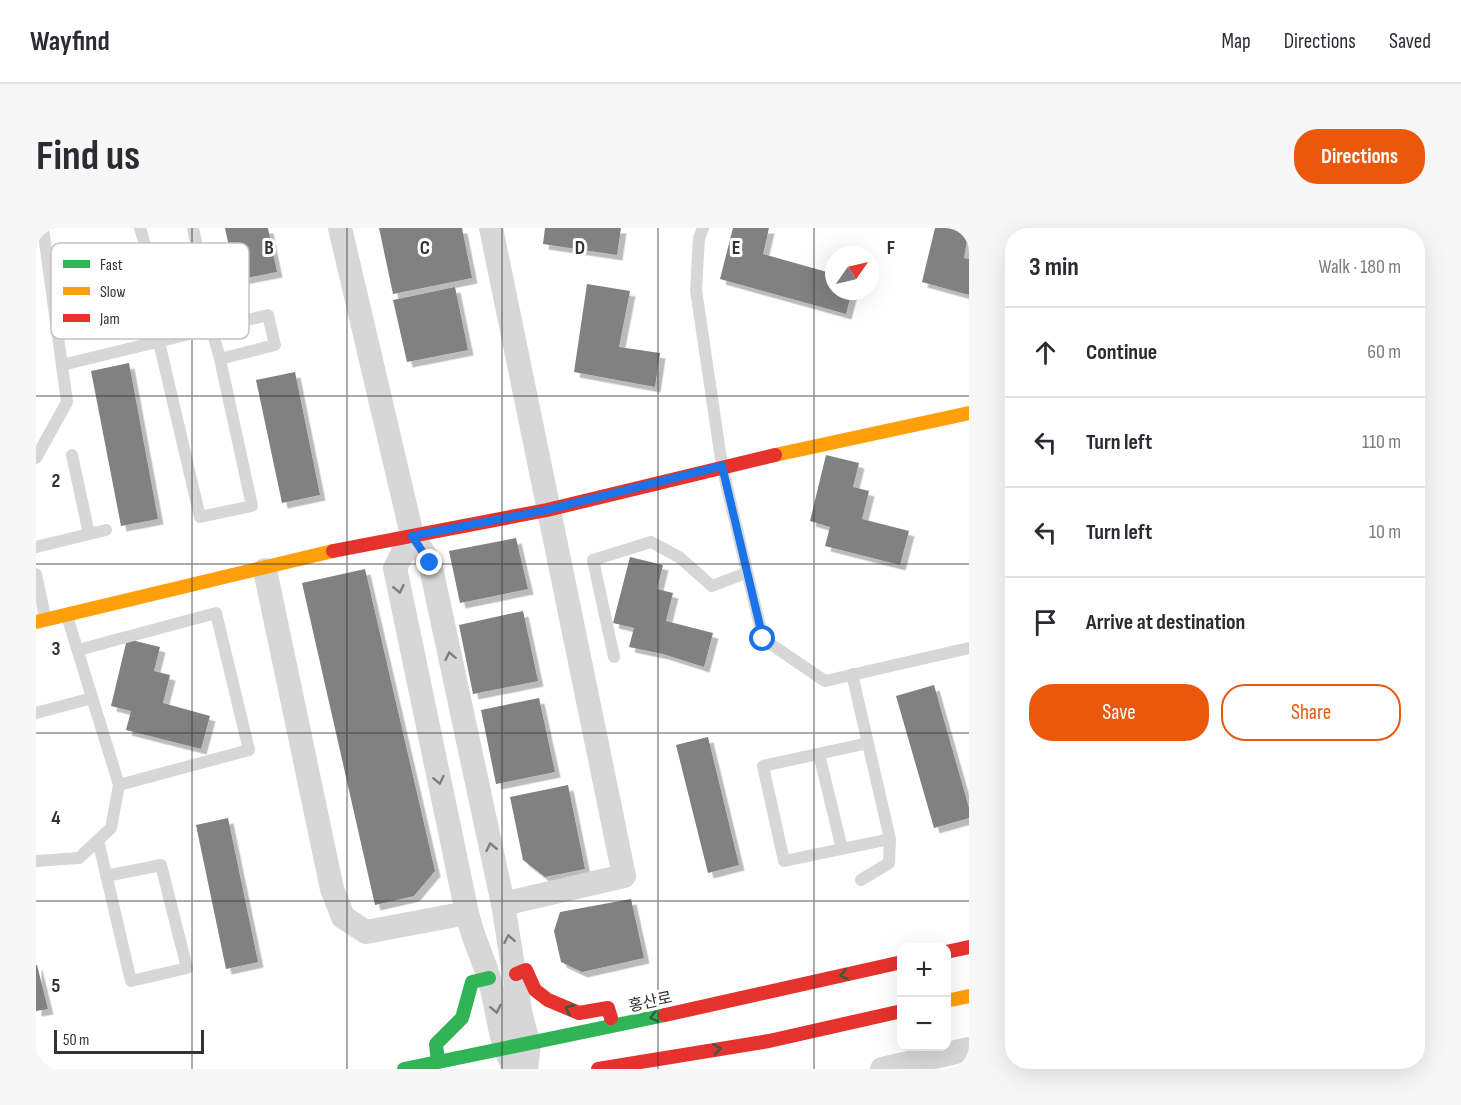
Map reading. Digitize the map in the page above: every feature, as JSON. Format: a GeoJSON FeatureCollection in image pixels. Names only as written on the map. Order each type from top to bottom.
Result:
{"type":"FeatureCollection","features":[{"type":"Feature","properties":{"kind":"street"},"geometry":{"type":"LineString","coordinates":[[340,228],[412,536],[430,563],[503,904],[521,1016],[529,1045],[526,1069]]}},
{"type":"Feature","properties":{"kind":"street"},"geometry":{"type":"LineString","coordinates":[[491,228],[547,510],[624,876],[503,904]]}},
{"type":"Feature","properties":{"kind":"street"},"geometry":{"type":"LineString","coordinates":[[41,621],[265,570],[364,544],[547,510],[722,466],[969,413]]}},
{"type":"Feature","properties":{"kind":"street"},"geometry":{"type":"LineString","coordinates":[[412,536],[395,568],[467,913],[473,938],[489,978],[510,1060]]}},
{"type":"Feature","properties":{"kind":"street"},"geometry":{"type":"LineString","coordinates":[[265,570],[332,889],[343,917],[366,932],[467,913]]}},
{"type":"Feature","properties":{"kind":"street"},"geometry":{"type":"LineString","coordinates":[[951,951],[969,947]]}},
{"type":"Feature","properties":{"kind":"street","name":"홍산로"},"geometry":{"type":"LineString","coordinates":[[404,1069],[438,1062],[510,1060],[529,1045],[897,963]]}},
{"type":"Feature","properties":{"kind":"street"},"geometry":{"type":"LineString","coordinates":[[516,974],[526,970],[535,990],[548,1000],[579,1013],[608,1008],[613,1026]]}},
{"type":"Feature","properties":{"kind":"street"},"geometry":{"type":"LineString","coordinates":[[438,1062],[436,1044],[455,1030],[469,1008],[472,982],[489,978]]}},
{"type":"Feature","properties":{"kind":"street"},"geometry":{"type":"LineString","coordinates":[[951,1000],[969,996]]}},
{"type":"Feature","properties":{"kind":"street"},"geometry":{"type":"LineString","coordinates":[[598,1069],[769,1041],[897,1012]]}},
{"type":"Feature","properties":{"kind":"street"},"geometry":{"type":"LineString","coordinates":[[882,1069],[969,1049]]}},
{"type":"Feature","properties":{"kind":"lane"},"geometry":{"type":"LineString","coordinates":[[43,228],[51,286]]}},
{"type":"Feature","properties":{"kind":"lane"},"geometry":{"type":"LineString","coordinates":[[140,228],[145,243]]}},
{"type":"Feature","properties":{"kind":"lane"},"geometry":{"type":"LineString","coordinates":[[193,228],[196,243]]}},
{"type":"Feature","properties":{"kind":"lane"},"geometry":{"type":"LineString","coordinates":[[703,228],[699,238],[696,290],[722,466],[763,639],[825,681],[969,648]]}},
{"type":"Feature","properties":{"kind":"lane"},"geometry":{"type":"LineString","coordinates":[[220,359],[275,345],[268,315],[249,320]]}},
{"type":"Feature","properties":{"kind":"lane"},"geometry":{"type":"LineString","coordinates":[[36,458],[67,402],[58,339]]}},
{"type":"Feature","properties":{"kind":"lane"},"geometry":{"type":"LineString","coordinates":[[62,365],[171,339]]}},
{"type":"Feature","properties":{"kind":"lane"},"geometry":{"type":"LineString","coordinates":[[159,342],[200,516],[252,506],[214,339]]}},
{"type":"Feature","properties":{"kind":"lane"},"geometry":{"type":"LineString","coordinates":[[72,455],[89,534]]}},
{"type":"Feature","properties":{"kind":"lane"},"geometry":{"type":"LineString","coordinates":[[36,547],[106,530]]}},
{"type":"Feature","properties":{"kind":"lane"},"geometry":{"type":"LineString","coordinates":[[614,657],[593,560],[651,542],[679,557],[712,586],[746,573]]}},
{"type":"Feature","properties":{"kind":"lane"},"geometry":{"type":"LineString","coordinates":[[36,574],[41,621]]}},
{"type":"Feature","properties":{"kind":"lane"},"geometry":{"type":"LineString","coordinates":[[78,650],[216,614],[249,750],[119,785]]}},
{"type":"Feature","properties":{"kind":"lane"},"geometry":{"type":"LineString","coordinates":[[36,861],[79,858],[111,828],[119,785],[67,615]]}},
{"type":"Feature","properties":{"kind":"lane"},"geometry":{"type":"LineString","coordinates":[[852,674],[890,839],[889,863],[861,880]]}},
{"type":"Feature","properties":{"kind":"lane"},"geometry":{"type":"LineString","coordinates":[[36,713],[92,698]]}},
{"type":"Feature","properties":{"kind":"lane"},"geometry":{"type":"LineString","coordinates":[[868,743],[764,766],[784,861],[890,839]]}},
{"type":"Feature","properties":{"kind":"lane"},"geometry":{"type":"LineString","coordinates":[[819,754],[843,849]]}},
{"type":"Feature","properties":{"kind":"lane"},"geometry":{"type":"LineString","coordinates":[[98,840],[106,876],[131,981],[187,968],[161,865],[106,876]]}},
{"type":"Feature","properties":{"kind":"building"},"geometry":{"type":"Polygon","coordinates":[[[225,228],[268,228],[277,272],[249,277],[249,243],[228,243],[225,228]]]}},
{"type":"Feature","properties":{"kind":"building"},"geometry":{"type":"Polygon","coordinates":[[[379,228],[462,228],[472,278],[393,294],[379,228]]]}},
{"type":"Feature","properties":{"kind":"building"},"geometry":{"type":"Polygon","coordinates":[[[545,228],[621,228],[617,255],[543,244],[545,228]]]}},
{"type":"Feature","properties":{"kind":"building"},"geometry":{"type":"Polygon","coordinates":[[[733,228],[769,228],[763,254],[825,271],[825,300],[850,300],[846,314],[720,279],[733,228]]]}},
{"type":"Feature","properties":{"kind":"building"},"geometry":{"type":"Polygon","coordinates":[[[935,228],[969,228],[964,258],[969,259],[969,295],[922,282],[935,228]]]}},
{"type":"Feature","properties":{"kind":"building"},"geometry":{"type":"Polygon","coordinates":[[[587,284],[630,291],[619,347],[660,353],[655,387],[574,372],[587,284]]]}},
{"type":"Feature","properties":{"kind":"building"},"geometry":{"type":"Polygon","coordinates":[[[455,287],[468,350],[407,362],[393,300],[455,287]]]}},
{"type":"Feature","properties":{"kind":"building"},"geometry":{"type":"Polygon","coordinates":[[[129,363],[158,519],[121,526],[91,371],[129,363]]]}},
{"type":"Feature","properties":{"kind":"building"},"geometry":{"type":"Polygon","coordinates":[[[295,372],[320,495],[282,503],[256,380],[295,372]]]}},
{"type":"Feature","properties":{"kind":"building"},"geometry":{"type":"Polygon","coordinates":[[[826,455],[859,463],[853,487],[869,491],[862,519],[909,531],[900,565],[825,546],[830,527],[810,521],[826,455]]]}},
{"type":"Feature","properties":{"kind":"building"},"geometry":{"type":"Polygon","coordinates":[[[516,538],[528,589],[460,603],[449,551],[516,538]]]}},
{"type":"Feature","properties":{"kind":"building"},"geometry":{"type":"Polygon","coordinates":[[[630,557],[663,565],[657,589],[673,593],[666,621],[713,633],[704,667],[663,654],[629,647],[634,628],[613,623],[630,557]]]}},
{"type":"Feature","properties":{"kind":"building"},"geometry":{"type":"Polygon","coordinates":[[[365,569],[435,871],[414,896],[375,905],[302,583],[365,569]]]}},
{"type":"Feature","properties":{"kind":"building"},"geometry":{"type":"Polygon","coordinates":[[[523,611],[538,681],[473,694],[459,625],[523,611]]]}},
{"type":"Feature","properties":{"kind":"building"},"geometry":{"type":"Polygon","coordinates":[[[127,639],[160,647],[154,671],[170,675],[163,703],[210,716],[201,749],[126,730],[131,711],[111,706],[127,639]]]}},
{"type":"Feature","properties":{"kind":"building"},"geometry":{"type":"Polygon","coordinates":[[[934,685],[969,808],[969,818],[934,828],[896,696],[934,685]]]}},
{"type":"Feature","properties":{"kind":"building"},"geometry":{"type":"Polygon","coordinates":[[[539,698],[555,772],[496,784],[481,710],[539,698]]]}},
{"type":"Feature","properties":{"kind":"building"},"geometry":{"type":"Polygon","coordinates":[[[708,737],[739,865],[708,873],[676,745],[708,737]]]}},
{"type":"Feature","properties":{"kind":"building"},"geometry":{"type":"Polygon","coordinates":[[[568,785],[585,869],[545,877],[523,860],[510,797],[568,785]]]}},
{"type":"Feature","properties":{"kind":"building"},"geometry":{"type":"Polygon","coordinates":[[[228,818],[258,962],[226,969],[196,825],[228,818]]]}},
{"type":"Feature","properties":{"kind":"building"},"geometry":{"type":"Polygon","coordinates":[[[631,899],[644,958],[582,972],[561,962],[554,931],[560,912],[631,899]]]}},
{"type":"Feature","properties":{"kind":"building"},"geometry":{"type":"Polygon","coordinates":[[[36,965],[48,1009],[36,1011],[36,965]]]}},
{"type":"Feature","properties":{"kind":"traffic: fast"},"geometry":{"type":"LineString","coordinates":[[438,1062],[436,1044],[462,1018],[472,982],[489,978]]}},
{"type":"Feature","properties":{"kind":"traffic: fast"},"geometry":{"type":"LineString","coordinates":[[404,1069],[665,1015]]}},
{"type":"Feature","properties":{"kind":"traffic: slow"},"geometry":{"type":"LineString","coordinates":[[775,455],[969,413]]}},
{"type":"Feature","properties":{"kind":"traffic: slow"},"geometry":{"type":"LineString","coordinates":[[36,622],[333,551]]}},
{"type":"Feature","properties":{"kind":"traffic: slow"},"geometry":{"type":"LineString","coordinates":[[951,1000],[969,996]]}},
{"type":"Feature","properties":{"kind":"traffic: jam"},"geometry":{"type":"LineString","coordinates":[[333,551],[547,510],[775,455]]}},
{"type":"Feature","properties":{"kind":"traffic: jam"},"geometry":{"type":"LineString","coordinates":[[951,951],[969,947]]}},
{"type":"Feature","properties":{"kind":"traffic: jam"},"geometry":{"type":"LineString","coordinates":[[665,1015],[897,963]]}},
{"type":"Feature","properties":{"kind":"traffic: jam"},"geometry":{"type":"LineString","coordinates":[[516,974],[526,970],[535,990],[548,1000],[579,1013],[608,1008],[611,1018]]}},
{"type":"Feature","properties":{"kind":"traffic: jam"},"geometry":{"type":"LineString","coordinates":[[598,1069],[769,1041],[897,1012]]}},
{"type":"Feature","properties":{"kind":"route"},"geometry":{"type":"LineString","coordinates":[[430,563],[412,536],[547,510],[722,466],[763,639]]}}]}
